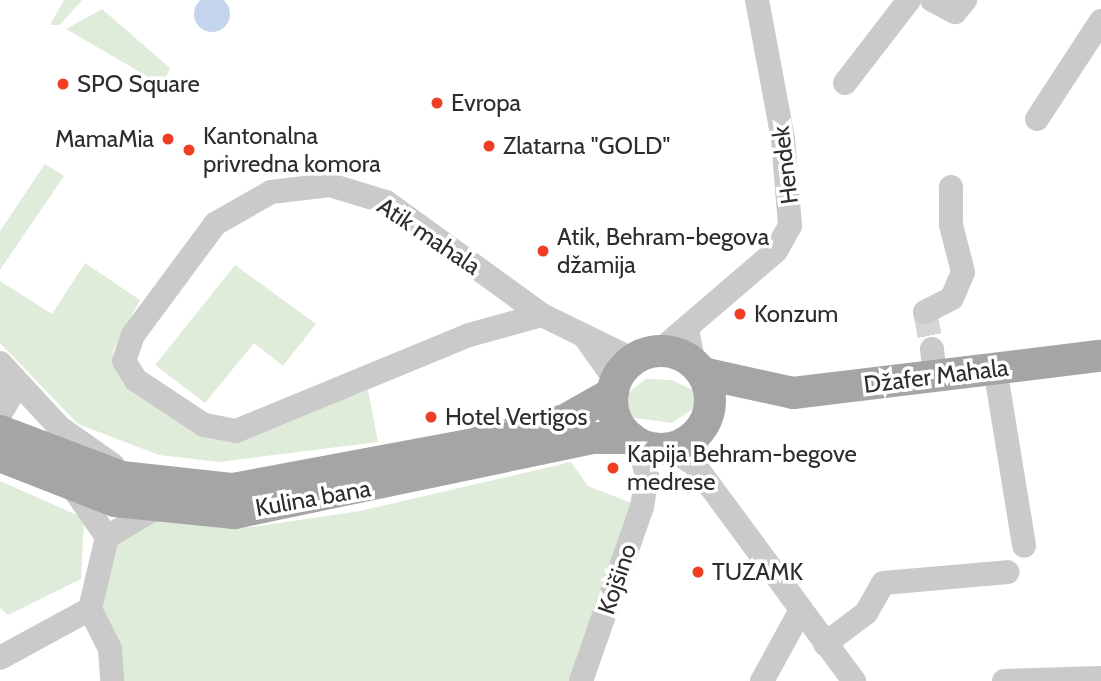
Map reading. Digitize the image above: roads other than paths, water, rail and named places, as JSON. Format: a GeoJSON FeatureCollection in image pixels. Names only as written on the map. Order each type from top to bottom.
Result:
{"type":"FeatureCollection","features":[{"type":"Feature","properties":{"kind":"main road","name":"Džafer Mahala"},"geometry":{"type":"LineString","coordinates":[[701,429],[772,391],[933,363],[995,368],[1101,356]]}},
{"type":"Feature","properties":{"kind":"main road"},"geometry":{"type":"LineString","coordinates":[[698,368],[710,393],[701,429],[660,448],[618,422],[630,371],[698,368]]}},
{"type":"Feature","properties":{"kind":"main road","name":"Džafer Mahala"},"geometry":{"type":"LineString","coordinates":[[698,368],[772,391]]}},
{"type":"Feature","properties":{"kind":"main road","name":"Kulina bana"},"geometry":{"type":"LineString","coordinates":[[0,431],[135,479],[233,489],[323,475],[565,420],[630,371]]}},
{"type":"Feature","properties":{"kind":"main road","name":"Kulina bana"},"geometry":{"type":"LineString","coordinates":[[0,456],[74,488],[159,506],[234,513],[592,439],[660,448]]}},
{"type":"Feature","properties":{"kind":"street","name":"Hendek"},"geometry":{"type":"LineString","coordinates":[[630,371],[687,329],[776,251],[790,226],[783,139],[757,0]]}},
{"type":"Feature","properties":{"kind":"street"},"geometry":{"type":"LineString","coordinates":[[845,83],[909,0]]}},
{"type":"Feature","properties":{"kind":"street"},"geometry":{"type":"LineString","coordinates":[[932,0],[955,12],[965,0]]}},
{"type":"Feature","properties":{"kind":"street"},"geometry":{"type":"LineString","coordinates":[[1037,119],[1101,21]]}},
{"type":"Feature","properties":{"kind":"street","name":"Atik mahala"},"geometry":{"type":"LineString","coordinates":[[542,316],[470,335],[236,431],[204,425],[136,380],[125,354],[215,224],[285,188],[330,186],[386,202],[542,316],[584,337],[630,371]]}},
{"type":"Feature","properties":{"kind":"street"},"geometry":{"type":"LineString","coordinates":[[925,312],[953,298],[963,272],[951,225],[951,187]]}},
{"type":"Feature","properties":{"kind":"street"},"geometry":{"type":"LineString","coordinates":[[687,329],[698,368]]}},
{"type":"Feature","properties":{"kind":"street"},"geometry":{"type":"LineString","coordinates":[[0,414],[12,394],[5,368]]}},
{"type":"Feature","properties":{"kind":"street"},"geometry":{"type":"LineString","coordinates":[[5,368],[59,427],[135,479]]}},
{"type":"Feature","properties":{"kind":"street"},"geometry":{"type":"LineString","coordinates":[[995,368],[1024,546]]}},
{"type":"Feature","properties":{"kind":"street"},"geometry":{"type":"LineString","coordinates":[[660,448],[801,610],[854,681]]}},
{"type":"Feature","properties":{"kind":"street","name":"Kojšino"},"geometry":{"type":"LineString","coordinates":[[581,681],[642,507],[647,476],[660,448]]}},
{"type":"Feature","properties":{"kind":"street"},"geometry":{"type":"LineString","coordinates":[[74,488],[107,537]]}},
{"type":"Feature","properties":{"kind":"street"},"geometry":{"type":"LineString","coordinates":[[112,681],[110,649],[90,609],[107,537],[159,506]]}},
{"type":"Feature","properties":{"kind":"street"},"geometry":{"type":"LineString","coordinates":[[825,644],[866,613],[883,583],[1008,572]]}},
{"type":"Feature","properties":{"kind":"street"},"geometry":{"type":"LineString","coordinates":[[0,658],[90,609]]}},
{"type":"Feature","properties":{"kind":"street"},"geometry":{"type":"LineString","coordinates":[[762,681],[801,610]]}},
{"type":"Feature","properties":{"kind":"street"},"geometry":{"type":"LineString","coordinates":[[1004,681],[1101,678]]}},
{"type":"Feature","properties":{"kind":"water"},"geometry":{"type":"Polygon","coordinates":[[[212,-4],[224,2],[230,14],[224,26],[212,32],[200,26],[194,14],[200,2],[212,-4]]]}},
{"type":"Feature","properties":{"kind":"tunnel"},"geometry":{"type":"LineString","coordinates":[[925,312],[932,349]]}},
{"type":"Feature","properties":{"kind":"place","name":"SPO Square"},"geometry":{"type":"Point","coordinates":[63,84]}},
{"type":"Feature","properties":{"kind":"place","name":"Evropa"},"geometry":{"type":"Point","coordinates":[437,103]}},
{"type":"Feature","properties":{"kind":"place","name":"MamaMia"},"geometry":{"type":"Point","coordinates":[168,139]}},
{"type":"Feature","properties":{"kind":"place","name":"Zlatarna \"GOLD\""},"geometry":{"type":"Point","coordinates":[489,146]}},
{"type":"Feature","properties":{"kind":"place","name":"Kantonalna privredna komora"},"geometry":{"type":"Point","coordinates":[189,150]}},
{"type":"Feature","properties":{"kind":"place","name":"Atik, Behram-begova džamija"},"geometry":{"type":"Point","coordinates":[543,251]}},
{"type":"Feature","properties":{"kind":"place","name":"Konzum"},"geometry":{"type":"Point","coordinates":[740,314]}},
{"type":"Feature","properties":{"kind":"place","name":"Hotel Vertigos"},"geometry":{"type":"Point","coordinates":[431,417]}},
{"type":"Feature","properties":{"kind":"place","name":"Kapija Behram-begove medrese"},"geometry":{"type":"Point","coordinates":[613,468]}},
{"type":"Feature","properties":{"kind":"place","name":"TUZAMK"},"geometry":{"type":"Point","coordinates":[698,572]}}]}
